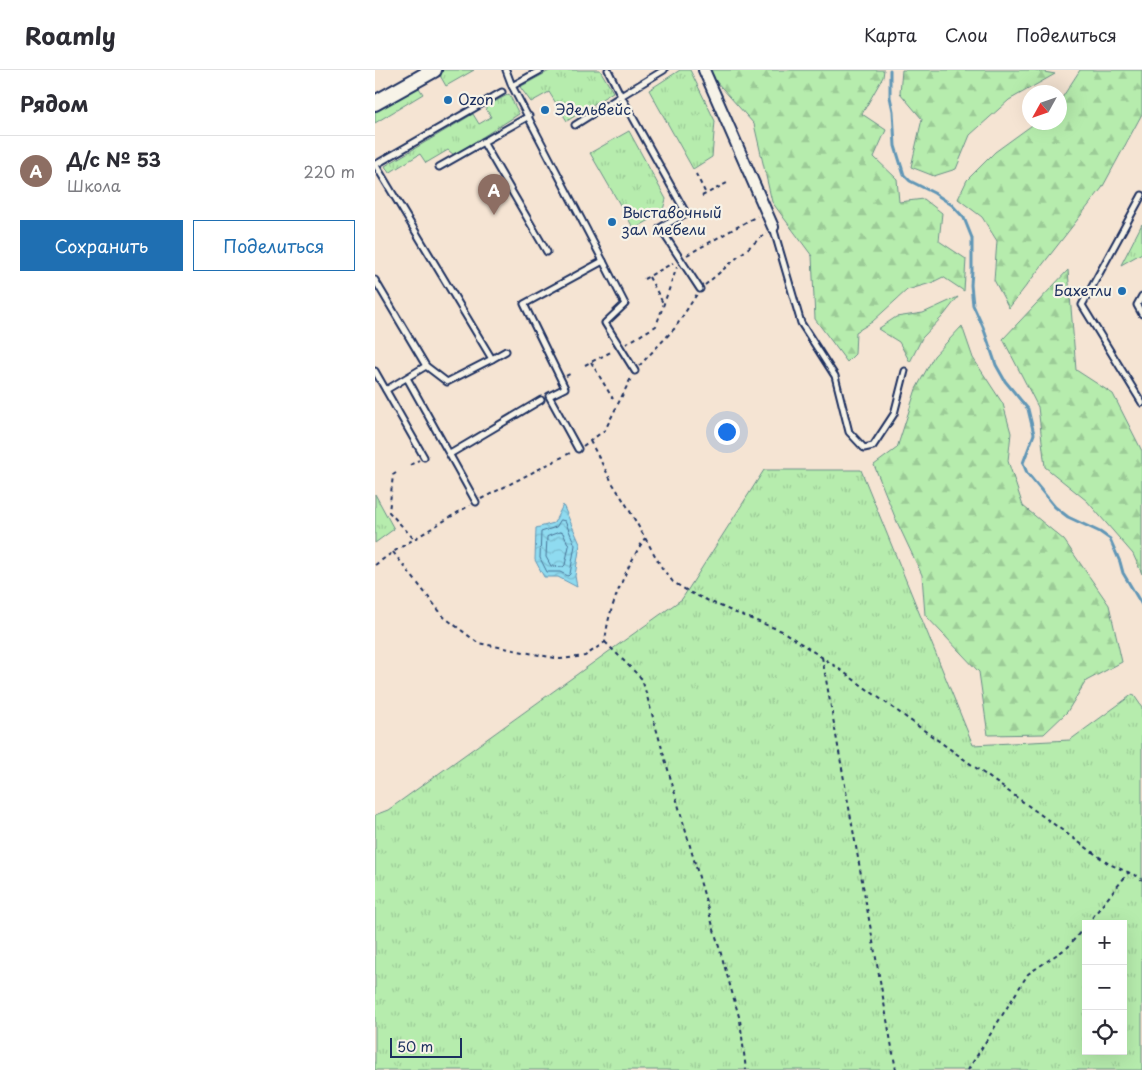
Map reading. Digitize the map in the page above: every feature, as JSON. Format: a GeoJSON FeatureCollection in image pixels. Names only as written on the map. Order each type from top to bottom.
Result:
{"type":"FeatureCollection","features":[{"type":"Feature","properties":{"kind":"street"},"geometry":{"type":"LineString","coordinates":[[375,103],[434,70]]}},
{"type":"Feature","properties":{"kind":"street"},"geometry":{"type":"LineString","coordinates":[[704,70],[773,227]]}},
{"type":"Feature","properties":{"kind":"lane"},"geometry":{"type":"LineString","coordinates":[[506,70],[512,86],[625,304],[605,323],[635,371]]}},
{"type":"Feature","properties":{"kind":"lane"},"geometry":{"type":"LineString","coordinates":[[512,86],[541,70]]}},
{"type":"Feature","properties":{"kind":"lane"},"geometry":{"type":"LineString","coordinates":[[608,70],[686,213],[660,228],[700,289]]}},
{"type":"Feature","properties":{"kind":"lane"},"geometry":{"type":"LineString","coordinates":[[575,125],[664,70]]}},
{"type":"Feature","properties":{"kind":"lane"},"geometry":{"type":"LineString","coordinates":[[492,359],[375,165],[502,92]]}},
{"type":"Feature","properties":{"kind":"lane"},"geometry":{"type":"LineString","coordinates":[[439,167],[529,116]]}},
{"type":"Feature","properties":{"kind":"lane"},"geometry":{"type":"LineString","coordinates":[[483,142],[547,252]]}},
{"type":"Feature","properties":{"kind":"lane"},"geometry":{"type":"LineString","coordinates":[[1142,195],[1082,305],[1142,403]]}},
{"type":"Feature","properties":{"kind":"lane"},"geometry":{"type":"LineString","coordinates":[[773,227],[801,323],[835,376],[849,432],[864,448],[873,446],[895,414],[905,371]]}},
{"type":"Feature","properties":{"kind":"lane"},"geometry":{"type":"LineString","coordinates":[[578,449],[549,396],[565,388],[524,304],[603,261]]}},
{"type":"Feature","properties":{"kind":"lane"},"geometry":{"type":"LineString","coordinates":[[375,280],[426,366],[447,382],[506,351]]}},
{"type":"Feature","properties":{"kind":"lane"},"geometry":{"type":"LineString","coordinates":[[1142,296],[1137,305],[1142,314]]}},
{"type":"Feature","properties":{"kind":"lane"},"geometry":{"type":"LineString","coordinates":[[386,390],[426,366]]}},
{"type":"Feature","properties":{"kind":"lane"},"geometry":{"type":"LineString","coordinates":[[375,371],[424,457]]}},
{"type":"Feature","properties":{"kind":"lane"},"geometry":{"type":"LineString","coordinates":[[407,378],[477,502]]}},
{"type":"Feature","properties":{"kind":"lane"},"geometry":{"type":"LineString","coordinates":[[450,454],[541,400]]}},
{"type":"Feature","properties":{"kind":"path"},"geometry":{"type":"LineString","coordinates":[[696,174],[706,194]]}},
{"type":"Feature","properties":{"kind":"path"},"geometry":{"type":"LineString","coordinates":[[702,196],[729,182]]}},
{"type":"Feature","properties":{"kind":"path"},"geometry":{"type":"LineString","coordinates":[[375,565],[393,552],[477,502],[578,449],[605,430],[635,371],[675,328],[700,289],[773,227]]}},
{"type":"Feature","properties":{"kind":"path"},"geometry":{"type":"LineString","coordinates":[[644,279],[679,259]]}},
{"type":"Feature","properties":{"kind":"path"},"geometry":{"type":"LineString","coordinates":[[649,276],[664,304]]}},
{"type":"Feature","properties":{"kind":"path"},"geometry":{"type":"LineString","coordinates":[[585,365],[620,348]]}},
{"type":"Feature","properties":{"kind":"path"},"geometry":{"type":"LineString","coordinates":[[591,362],[613,399]]}},
{"type":"Feature","properties":{"kind":"path"},"geometry":{"type":"LineString","coordinates":[[590,441],[662,568],[673,582],[691,593],[782,631],[822,657],[1109,864],[1129,872],[1142,880]]}},
{"type":"Feature","properties":{"kind":"path"},"geometry":{"type":"LineString","coordinates":[[396,473],[393,475],[389,512],[415,539]]}},
{"type":"Feature","properties":{"kind":"path"},"geometry":{"type":"LineString","coordinates":[[393,552],[444,617],[479,643],[560,659],[585,656],[605,642],[609,618],[619,588],[636,552],[645,538]]}},
{"type":"Feature","properties":{"kind":"path"},"geometry":{"type":"LineString","coordinates":[[605,642],[642,679],[740,1020],[746,1070]]}},
{"type":"Feature","properties":{"kind":"path"},"geometry":{"type":"LineString","coordinates":[[822,657],[896,1070]]}},
{"type":"Feature","properties":{"kind":"path"},"geometry":{"type":"LineString","coordinates":[[1090,920],[1129,872]]}},
{"type":"Feature","properties":{"kind":"path"},"geometry":{"type":"LineString","coordinates":[[968,1070],[1029,974],[1068,947],[1082,930]]}},
{"type":"Feature","properties":{"kind":"green space"},"geometry":{"type":"Polygon","coordinates":[[[441,70],[474,70],[446,86],[438,72],[441,70]]]}},
{"type":"Feature","properties":{"kind":"green space"},"geometry":{"type":"Polygon","coordinates":[[[551,70],[600,70],[613,92],[567,121],[549,92],[531,102],[520,87],[551,70]]]}},
{"type":"Feature","properties":{"kind":"green space"},"geometry":{"type":"Polygon","coordinates":[[[680,70],[690,70],[715,121],[712,157],[693,169],[649,90],[680,70]]]}},
{"type":"Feature","properties":{"kind":"green space"},"geometry":{"type":"Polygon","coordinates":[[[706,70],[884,70],[883,77],[862,114],[886,130],[874,157],[897,179],[899,202],[924,199],[942,213],[939,241],[966,259],[964,291],[943,277],[931,283],[907,290],[872,322],[856,332],[855,354],[847,362],[815,319],[812,256],[772,202],[754,124],[706,70]]]}},
{"type":"Feature","properties":{"kind":"green space"},"geometry":{"type":"Polygon","coordinates":[[[902,70],[1034,70],[1055,74],[1036,85],[1022,85],[1022,93],[1009,100],[970,135],[956,169],[934,176],[911,167],[922,119],[900,93],[902,70]]]}},
{"type":"Feature","properties":{"kind":"green space"},"geometry":{"type":"Polygon","coordinates":[[[1080,70],[1142,70],[1142,114],[1102,188],[1009,308],[994,280],[997,241],[982,217],[958,199],[967,180],[995,152],[1025,130],[1067,130],[1067,90],[1080,70]]]}},
{"type":"Feature","properties":{"kind":"green space"},"geometry":{"type":"Polygon","coordinates":[[[417,85],[423,94],[375,123],[375,110],[417,85]]]}},
{"type":"Feature","properties":{"kind":"green space"},"geometry":{"type":"Polygon","coordinates":[[[509,94],[519,114],[454,155],[448,150],[426,163],[420,154],[389,173],[385,166],[473,114],[479,124],[491,117],[485,107],[509,94]]]}},
{"type":"Feature","properties":{"kind":"green space"},"geometry":{"type":"Polygon","coordinates":[[[629,131],[666,199],[662,213],[634,229],[590,153],[629,131]]]}},
{"type":"Feature","properties":{"kind":"green space"},"geometry":{"type":"Polygon","coordinates":[[[1142,224],[1142,253],[1121,265],[1142,224]]]}},
{"type":"Feature","properties":{"kind":"green space"},"geometry":{"type":"Polygon","coordinates":[[[1068,270],[1076,370],[1113,394],[1142,451],[1142,574],[1133,554],[1087,501],[1045,467],[1038,407],[1003,339],[1068,270]]]}},
{"type":"Feature","properties":{"kind":"green space"},"geometry":{"type":"Polygon","coordinates":[[[958,297],[922,338],[910,362],[899,342],[878,329],[896,317],[923,313],[958,297]]]}},
{"type":"Feature","properties":{"kind":"green space"},"geometry":{"type":"Polygon","coordinates":[[[962,326],[973,358],[1003,404],[1011,433],[1008,461],[1023,506],[1064,540],[1109,605],[1122,662],[1086,681],[1067,712],[1044,734],[988,735],[979,672],[925,615],[922,575],[897,522],[874,465],[897,448],[916,389],[934,356],[962,326]]]}},
{"type":"Feature","properties":{"kind":"green space"},"geometry":{"type":"Polygon","coordinates":[[[764,470],[861,470],[973,745],[1070,740],[1133,694],[1142,707],[1142,1070],[375,1070],[375,815],[388,810],[682,599],[764,470]]]}},
{"type":"Feature","properties":{"kind":"green space"},"geometry":{"type":"Polygon","coordinates":[[[375,494],[394,529],[375,543],[375,494]]]}},
{"type":"Feature","properties":{"kind":"water"},"geometry":{"type":"Polygon","coordinates":[[[563,505],[580,544],[575,576],[577,587],[558,577],[544,577],[535,560],[536,528],[554,523],[563,505]]]}},
{"type":"Feature","properties":{"kind":"waterway"},"geometry":{"type":"LineString","coordinates":[[890,70],[890,97],[893,111],[895,146],[904,175],[910,181],[952,205],[964,218],[972,238],[971,285],[973,305],[996,365],[1005,381],[1028,409],[1034,434],[1023,463],[1027,473],[1055,507],[1068,517],[1100,532],[1110,539],[1123,573],[1142,605]]}},
{"type":"Feature","properties":{"kind":"place","name":"Ozon"},"geometry":{"type":"Point","coordinates":[448,100]}},
{"type":"Feature","properties":{"kind":"place","name":"Эдельвейс"},"geometry":{"type":"Point","coordinates":[545,110]}},
{"type":"Feature","properties":{"kind":"place","name":"Д/с № 53"},"geometry":{"type":"Point","coordinates":[494,215]}},
{"type":"Feature","properties":{"kind":"place","name":"Выставочный зал мебели"},"geometry":{"type":"Point","coordinates":[612,222]}},
{"type":"Feature","properties":{"kind":"place","name":"Бахетли"},"geometry":{"type":"Point","coordinates":[1122,291]}}]}
